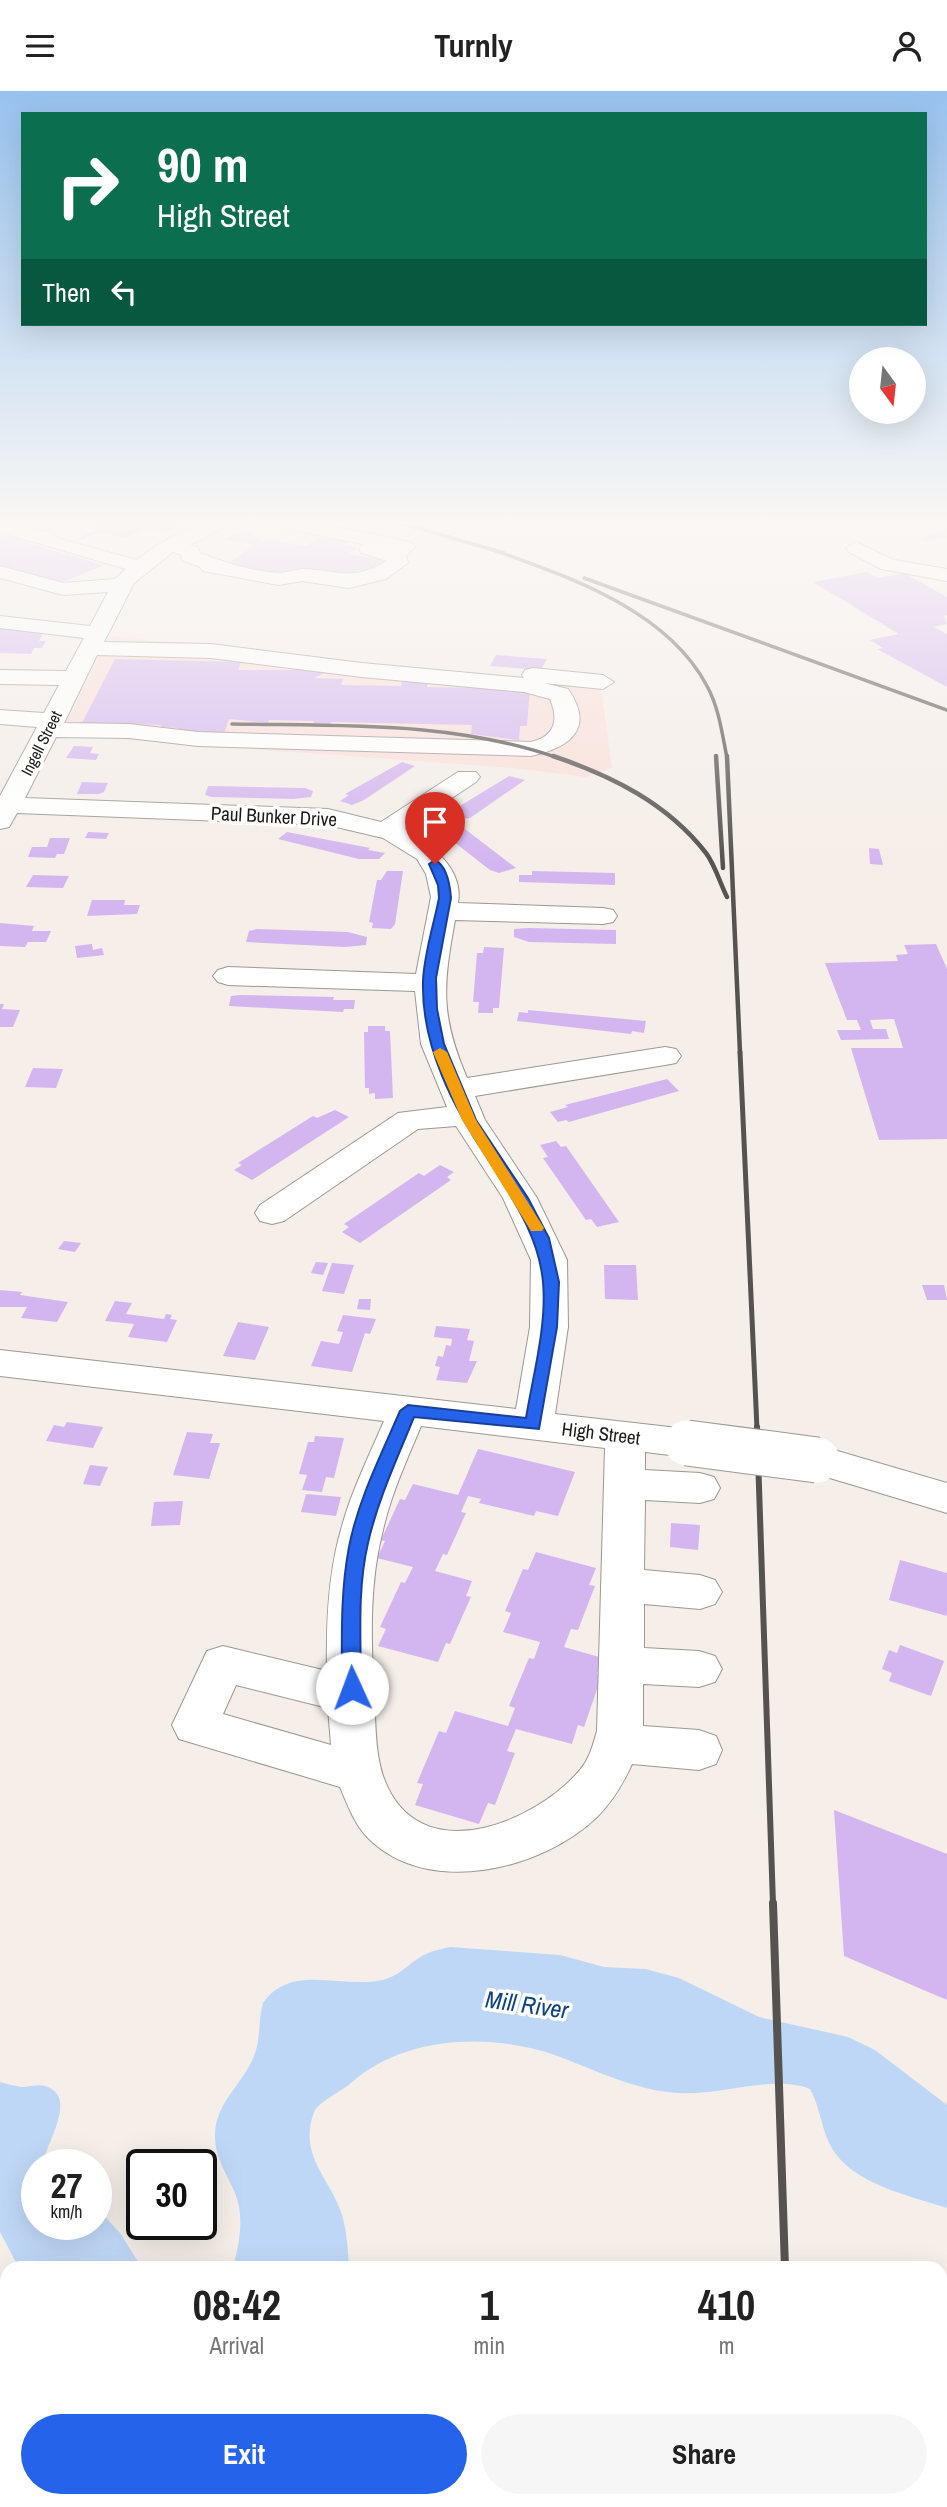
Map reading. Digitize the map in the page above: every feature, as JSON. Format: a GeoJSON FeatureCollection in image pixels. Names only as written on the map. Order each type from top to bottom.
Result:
{"type":"FeatureCollection","features":[{"type":"Feature","properties":{"kind":"street","name":"Ingell Street"},"geometry":{"type":"LineString","coordinates":[[4,813],[96,636]]}},
{"type":"Feature","properties":{"kind":"street"},"geometry":{"type":"LineString","coordinates":[[0,697],[54,717],[128,731],[198,739],[531,749],[550,746],[561,740],[564,733],[565,702],[560,694],[524,685],[362,670],[101,636]]}},
{"type":"Feature","properties":{"kind":"street"},"geometry":{"type":"LineString","coordinates":[[104,636],[603,682]]}},
{"type":"Feature","properties":{"kind":"street"},"geometry":{"type":"LineString","coordinates":[[0,677],[73,678]]}},
{"type":"Feature","properties":{"kind":"street"},"geometry":{"type":"LineString","coordinates":[[0,717],[54,717]]}},
{"type":"Feature","properties":{"kind":"street"},"geometry":{"type":"LineString","coordinates":[[386,830],[467,777]]}},
{"type":"Feature","properties":{"kind":"street","name":"Paul Bunker Drive"},"geometry":{"type":"LineString","coordinates":[[4,813],[295,814],[351,821],[386,830],[417,846],[435,864],[444,885],[443,911],[430,983],[435,1034],[460,1102],[520,1198],[549,1260],[549,1327],[533,1425]]}},
{"type":"Feature","properties":{"kind":"street"},"geometry":{"type":"LineString","coordinates":[[443,911],[603,916]]}},
{"type":"Feature","properties":{"kind":"street"},"geometry":{"type":"LineString","coordinates":[[228,976],[430,983]]}},
{"type":"Feature","properties":{"kind":"street"},"geometry":{"type":"LineString","coordinates":[[272,1213],[410,1120],[460,1102],[665,1056]]}},
{"type":"Feature","properties":{"kind":"street","name":"High Street"},"geometry":{"type":"LineString","coordinates":[[0,1363],[817,1460],[947,1498]]}},
{"type":"Feature","properties":{"kind":"street"},"geometry":{"type":"LineString","coordinates":[[408,1411],[372,1497],[358,1545],[351,1614],[352,1695],[359,1773],[376,1810],[397,1835],[438,1850],[461,1853],[492,1850],[549,1827],[574,1808],[596,1786],[611,1763],[620,1731],[619,1665],[626,1484],[625,1436]]}},
{"type":"Feature","properties":{"kind":"street"},"geometry":{"type":"LineString","coordinates":[[626,1484],[700,1488]]}},
{"type":"Feature","properties":{"kind":"street"},"geometry":{"type":"LineString","coordinates":[[623,1585],[700,1592]]}},
{"type":"Feature","properties":{"kind":"street"},"geometry":{"type":"LineString","coordinates":[[352,1695],[223,1664],[195,1725],[359,1773]]}},
{"type":"Feature","properties":{"kind":"street"},"geometry":{"type":"LineString","coordinates":[[619,1665],[699,1669]]}},
{"type":"Feature","properties":{"kind":"street"},"geometry":{"type":"LineString","coordinates":[[616,1743],[699,1750]]}},
{"type":"Feature","properties":{"kind":"shaded area"},"geometry":{"type":"Polygon","coordinates":[[[109,636],[601,688],[612,768],[585,777],[513,768],[60,735],[109,636]]]}},
{"type":"Feature","properties":{"kind":"water","name":"Mill River"},"geometry":{"type":"Polygon","coordinates":[[[450,1947],[560,1955],[604,1967],[645,1969],[679,1978],[759,2017],[848,2037],[875,2050],[947,2105],[947,2208],[884,2187],[854,2172],[842,2162],[829,2143],[810,2089],[796,2085],[764,2084],[711,2092],[664,2092],[622,2081],[541,2051],[513,2045],[455,2042],[426,2046],[399,2054],[374,2067],[325,2101],[314,2112],[310,2142],[318,2166],[342,2215],[348,2261],[234,2261],[239,2240],[240,2212],[235,2193],[217,2153],[216,2126],[224,2105],[254,2056],[263,2003],[275,1990],[289,1983],[304,1980],[370,1982],[386,1979],[423,1956],[450,1947]]]}},
{"type":"Feature","properties":{"kind":"water"},"geometry":{"type":"Polygon","coordinates":[[[0,2082],[22,2087],[45,2086],[55,2091],[59,2099],[58,2119],[48,2149],[21,2149],[21,2240],[112,2240],[112,2224],[138,2261],[15,2261],[0,2232],[0,2082]]]}},
{"type":"Feature","properties":{"kind":"building"},"geometry":{"type":"Polygon","coordinates":[[[0,636],[42,636],[39,641],[46,641],[42,648],[34,648],[31,654],[0,653],[0,636]]]}},
{"type":"Feature","properties":{"kind":"building"},"geometry":{"type":"Polygon","coordinates":[[[891,636],[947,636],[947,687],[877,649],[883,648],[870,640],[891,636]]]}},
{"type":"Feature","properties":{"kind":"building"},"geometry":{"type":"Polygon","coordinates":[[[496,655],[547,659],[541,670],[490,666],[496,655]]]}},
{"type":"Feature","properties":{"kind":"building"},"geometry":{"type":"Polygon","coordinates":[[[115,659],[241,662],[238,670],[331,670],[314,678],[343,679],[341,685],[401,686],[403,674],[429,675],[427,687],[530,689],[527,726],[520,726],[519,740],[471,734],[472,725],[331,722],[330,725],[313,724],[314,721],[269,720],[268,723],[229,719],[223,736],[177,733],[179,728],[160,727],[162,725],[82,723],[115,659]]]}},
{"type":"Feature","properties":{"kind":"building"},"geometry":{"type":"Polygon","coordinates":[[[74,746],[93,747],[90,753],[99,754],[96,760],[66,758],[74,746]]]}},
{"type":"Feature","properties":{"kind":"building"},"geometry":{"type":"Polygon","coordinates":[[[402,762],[415,766],[364,800],[352,805],[340,801],[349,795],[345,794],[402,762]]]}},
{"type":"Feature","properties":{"kind":"building"},"geometry":{"type":"Polygon","coordinates":[[[509,776],[525,780],[470,818],[462,819],[449,815],[458,809],[455,809],[509,776]]]}},
{"type":"Feature","properties":{"kind":"building"},"geometry":{"type":"Polygon","coordinates":[[[82,782],[108,783],[104,792],[99,794],[77,794],[82,782]]]}},
{"type":"Feature","properties":{"kind":"building"},"geometry":{"type":"Polygon","coordinates":[[[208,786],[305,788],[313,791],[311,797],[293,799],[212,797],[205,795],[208,786]]]}},
{"type":"Feature","properties":{"kind":"building"},"geometry":{"type":"Polygon","coordinates":[[[452,823],[461,826],[516,868],[499,873],[490,870],[445,835],[449,834],[439,827],[452,823]]]}},
{"type":"Feature","properties":{"kind":"building"},"geometry":{"type":"Polygon","coordinates":[[[88,832],[109,833],[106,839],[85,838],[88,832]]]}},
{"type":"Feature","properties":{"kind":"building"},"geometry":{"type":"Polygon","coordinates":[[[287,832],[385,853],[379,859],[359,859],[278,839],[287,832]]]}},
{"type":"Feature","properties":{"kind":"building"},"geometry":{"type":"Polygon","coordinates":[[[50,838],[70,838],[64,854],[57,854],[55,858],[28,857],[32,847],[47,847],[50,838]]]}},
{"type":"Feature","properties":{"kind":"building"},"geometry":{"type":"Polygon","coordinates":[[[869,848],[879,849],[883,865],[870,864],[869,848]]]}},
{"type":"Feature","properties":{"kind":"building"},"geometry":{"type":"Polygon","coordinates":[[[387,871],[403,871],[395,924],[391,929],[372,928],[373,923],[369,922],[377,880],[381,880],[387,871]]]}},
{"type":"Feature","properties":{"kind":"building"},"geometry":{"type":"Polygon","coordinates":[[[532,871],[615,873],[615,885],[519,882],[519,875],[532,875],[532,871]]]}},
{"type":"Feature","properties":{"kind":"building"},"geometry":{"type":"Polygon","coordinates":[[[33,875],[69,876],[63,888],[26,887],[33,875]]]}},
{"type":"Feature","properties":{"kind":"building"},"geometry":{"type":"Polygon","coordinates":[[[92,900],[125,900],[124,905],[140,905],[137,914],[87,916],[92,900]]]}},
{"type":"Feature","properties":{"kind":"building"},"geometry":{"type":"Polygon","coordinates":[[[0,923],[34,926],[32,931],[51,931],[46,942],[28,942],[25,947],[0,946],[0,923]]]}},
{"type":"Feature","properties":{"kind":"building"},"geometry":{"type":"Polygon","coordinates":[[[514,929],[616,930],[616,944],[529,942],[514,937],[514,929]]]}},
{"type":"Feature","properties":{"kind":"building"},"geometry":{"type":"Polygon","coordinates":[[[249,931],[348,932],[367,937],[366,945],[345,947],[246,942],[249,931]]]}},
{"type":"Feature","properties":{"kind":"building"},"geometry":{"type":"Polygon","coordinates":[[[92,944],[93,950],[102,948],[104,955],[77,958],[75,946],[92,944]]]}},
{"type":"Feature","properties":{"kind":"building"},"geometry":{"type":"Polygon","coordinates":[[[936,944],[947,969],[947,1139],[879,1140],[851,1048],[903,1048],[894,1019],[870,1020],[873,1029],[886,1029],[889,1039],[841,1040],[837,1030],[861,1030],[857,1020],[847,1020],[825,963],[898,961],[896,955],[908,954],[904,945],[936,944]]]}},
{"type":"Feature","properties":{"kind":"building"},"geometry":{"type":"Polygon","coordinates":[[[484,947],[504,948],[499,1008],[493,1008],[493,1013],[478,1013],[479,1002],[473,1002],[477,953],[483,953],[484,947]]]}},
{"type":"Feature","properties":{"kind":"building"},"geometry":{"type":"Polygon","coordinates":[[[231,996],[355,1000],[354,1009],[344,1009],[343,1012],[229,1006],[231,996]]]}},
{"type":"Feature","properties":{"kind":"building"},"geometry":{"type":"Polygon","coordinates":[[[0,1004],[4,1004],[2,1009],[20,1010],[13,1027],[0,1027],[0,1004]]]}},
{"type":"Feature","properties":{"kind":"building"},"geometry":{"type":"Polygon","coordinates":[[[528,1010],[646,1021],[644,1033],[632,1031],[631,1034],[517,1021],[519,1012],[528,1013],[528,1010]]]}},
{"type":"Feature","properties":{"kind":"building"},"geometry":{"type":"Polygon","coordinates":[[[368,1026],[385,1026],[385,1031],[390,1031],[393,1098],[375,1099],[375,1093],[369,1094],[369,1088],[365,1088],[364,1032],[368,1032],[368,1026]]]}},
{"type":"Feature","properties":{"kind":"building"},"geometry":{"type":"Polygon","coordinates":[[[33,1068],[63,1069],[56,1088],[25,1087],[33,1068]]]}},
{"type":"Feature","properties":{"kind":"building"},"geometry":{"type":"Polygon","coordinates":[[[667,1079],[679,1091],[569,1122],[558,1122],[550,1112],[568,1107],[565,1105],[667,1079]]]}},
{"type":"Feature","properties":{"kind":"building"},"geometry":{"type":"Polygon","coordinates":[[[335,1110],[349,1117],[252,1180],[234,1170],[242,1165],[238,1163],[313,1116],[317,1118],[335,1110]]]}},
{"type":"Feature","properties":{"kind":"building"},"geometry":{"type":"Polygon","coordinates":[[[556,1141],[561,1147],[566,1146],[619,1222],[597,1227],[591,1219],[586,1220],[543,1158],[548,1157],[540,1145],[556,1141]]]}},
{"type":"Feature","properties":{"kind":"building"},"geometry":{"type":"Polygon","coordinates":[[[440,1165],[454,1172],[447,1177],[451,1180],[360,1243],[342,1232],[349,1227],[344,1224],[419,1173],[424,1176],[440,1165]]]}},
{"type":"Feature","properties":{"kind":"building"},"geometry":{"type":"Polygon","coordinates":[[[64,1241],[81,1243],[75,1252],[58,1249],[64,1241]]]}},
{"type":"Feature","properties":{"kind":"building"},"geometry":{"type":"Polygon","coordinates":[[[316,1262],[328,1263],[323,1275],[311,1273],[316,1262]]]}},
{"type":"Feature","properties":{"kind":"building"},"geometry":{"type":"Polygon","coordinates":[[[332,1263],[354,1265],[344,1294],[322,1291],[332,1263]]]}},
{"type":"Feature","properties":{"kind":"building"},"geometry":{"type":"Polygon","coordinates":[[[604,1265],[636,1265],[638,1300],[605,1299],[604,1265]]]}},
{"type":"Feature","properties":{"kind":"building"},"geometry":{"type":"Polygon","coordinates":[[[922,1285],[944,1285],[947,1300],[927,1300],[922,1285]]]}},
{"type":"Feature","properties":{"kind":"building"},"geometry":{"type":"Polygon","coordinates":[[[0,1290],[68,1302],[57,1322],[21,1318],[27,1307],[0,1307],[0,1290]]]}},
{"type":"Feature","properties":{"kind":"building"},"geometry":{"type":"Polygon","coordinates":[[[359,1299],[371,1299],[370,1310],[357,1309],[359,1299]]]}},
{"type":"Feature","properties":{"kind":"building"},"geometry":{"type":"Polygon","coordinates":[[[115,1301],[132,1303],[126,1314],[164,1319],[166,1314],[172,1315],[170,1319],[177,1320],[167,1342],[128,1337],[134,1324],[105,1321],[115,1301]]]}},
{"type":"Feature","properties":{"kind":"building"},"geometry":{"type":"Polygon","coordinates":[[[343,1315],[376,1319],[370,1334],[365,1333],[352,1372],[311,1366],[321,1341],[339,1344],[343,1332],[337,1331],[343,1315]]]}},
{"type":"Feature","properties":{"kind":"building"},"geometry":{"type":"Polygon","coordinates":[[[238,1322],[269,1327],[255,1360],[223,1356],[238,1322]]]}},
{"type":"Feature","properties":{"kind":"building"},"geometry":{"type":"Polygon","coordinates":[[[436,1326],[470,1329],[467,1340],[474,1341],[469,1361],[477,1361],[467,1383],[436,1380],[440,1367],[435,1366],[438,1356],[443,1357],[446,1345],[451,1346],[452,1339],[434,1337],[436,1326]]]}},
{"type":"Feature","properties":{"kind":"building"},"geometry":{"type":"Polygon","coordinates":[[[67,1422],[103,1427],[93,1448],[46,1441],[54,1425],[64,1427],[67,1422]]]}},
{"type":"Feature","properties":{"kind":"building"},"geometry":{"type":"Polygon","coordinates":[[[187,1432],[213,1434],[210,1443],[220,1443],[209,1479],[173,1475],[187,1432]]]}},
{"type":"Feature","properties":{"kind":"building"},"geometry":{"type":"Polygon","coordinates":[[[315,1436],[344,1438],[334,1478],[326,1477],[322,1492],[302,1490],[307,1475],[299,1474],[308,1442],[314,1442],[315,1436]]]}},
{"type":"Feature","properties":{"kind":"building"},"geometry":{"type":"Polygon","coordinates":[[[478,1449],[575,1472],[558,1516],[536,1511],[534,1516],[479,1503],[481,1499],[468,1496],[461,1512],[466,1513],[447,1555],[443,1554],[435,1571],[472,1581],[466,1596],[471,1597],[450,1644],[446,1643],[438,1662],[378,1646],[386,1629],[380,1627],[401,1582],[405,1583],[413,1567],[377,1558],[385,1541],[381,1540],[400,1499],[405,1500],[413,1484],[458,1495],[478,1449]]]}},
{"type":"Feature","properties":{"kind":"building"},"geometry":{"type":"Polygon","coordinates":[[[90,1465],[108,1467],[100,1486],[83,1484],[90,1465]]]}},
{"type":"Feature","properties":{"kind":"building"},"geometry":{"type":"Polygon","coordinates":[[[306,1494],[341,1497],[336,1516],[301,1512],[306,1494]]]}},
{"type":"Feature","properties":{"kind":"building"},"geometry":{"type":"Polygon","coordinates":[[[183,1501],[180,1525],[151,1526],[154,1502],[183,1501]]]}},
{"type":"Feature","properties":{"kind":"building"},"geometry":{"type":"Polygon","coordinates":[[[671,1523],[700,1525],[698,1550],[670,1547],[671,1523]]]}},
{"type":"Feature","properties":{"kind":"building"},"geometry":{"type":"Polygon","coordinates":[[[536,1552],[596,1568],[589,1585],[595,1586],[578,1630],[571,1629],[564,1647],[603,1658],[597,1674],[602,1675],[584,1727],[578,1725],[572,1744],[516,1729],[507,1751],[515,1753],[495,1805],[488,1803],[479,1824],[415,1805],[423,1784],[417,1783],[439,1731],[446,1733],[455,1711],[508,1726],[515,1708],[509,1706],[529,1658],[534,1659],[540,1642],[503,1632],[511,1613],[505,1611],[523,1569],[528,1570],[536,1552]]]}},
{"type":"Feature","properties":{"kind":"building"},"geometry":{"type":"Polygon","coordinates":[[[900,1560],[947,1573],[947,1616],[889,1600],[900,1560]]]}},
{"type":"Feature","properties":{"kind":"building"},"geometry":{"type":"Polygon","coordinates":[[[900,1645],[944,1661],[931,1696],[889,1681],[892,1673],[882,1669],[889,1650],[897,1653],[900,1645]]]}},
{"type":"Feature","properties":{"kind":"building"},"geometry":{"type":"Polygon","coordinates":[[[834,1810],[947,1854],[947,2000],[844,1956],[834,1810]]]}},
{"type":"Feature","properties":{"kind":"railway"},"geometry":{"type":"LineString","coordinates":[[667,636],[689,659],[711,694],[727,758]]}},
{"type":"Feature","properties":{"kind":"railway"},"geometry":{"type":"LineString","coordinates":[[743,636],[947,710]]}},
{"type":"Feature","properties":{"kind":"railway"},"geometry":{"type":"LineString","coordinates":[[232,724],[356,726],[438,732],[478,737],[558,758]]}},
{"type":"Feature","properties":{"kind":"railway"},"geometry":{"type":"LineString","coordinates":[[553,756],[617,782],[674,820],[706,853],[727,897]]}},
{"type":"Feature","properties":{"kind":"railway"},"geometry":{"type":"LineString","coordinates":[[716,756],[723,868]]}},
{"type":"Feature","properties":{"kind":"railway"},"geometry":{"type":"LineString","coordinates":[[727,756],[740,1053]]}},
{"type":"Feature","properties":{"kind":"railway"},"geometry":{"type":"LineString","coordinates":[[740,1052],[757,1429]]}},
{"type":"Feature","properties":{"kind":"railway"},"geometry":{"type":"LineString","coordinates":[[757,1427],[773,1904]]}},
{"type":"Feature","properties":{"kind":"railway"},"geometry":{"type":"LineString","coordinates":[[773,1903],[785,2261]]}},
{"type":"Feature","properties":{"kind":"slow traffic"},"geometry":{"type":"LineString","coordinates":[[440,1052],[469,1120],[537,1228]]}},
{"type":"Feature","properties":{"kind":"route"},"geometry":{"type":"LineString","coordinates":[[352,1688],[352,1590],[358,1545],[372,1497],[408,1411],[533,1425],[546,1357],[551,1304],[549,1260],[520,1198],[469,1120],[444,1064],[432,1024],[430,978],[445,898],[444,885],[435,864]]}}]}
